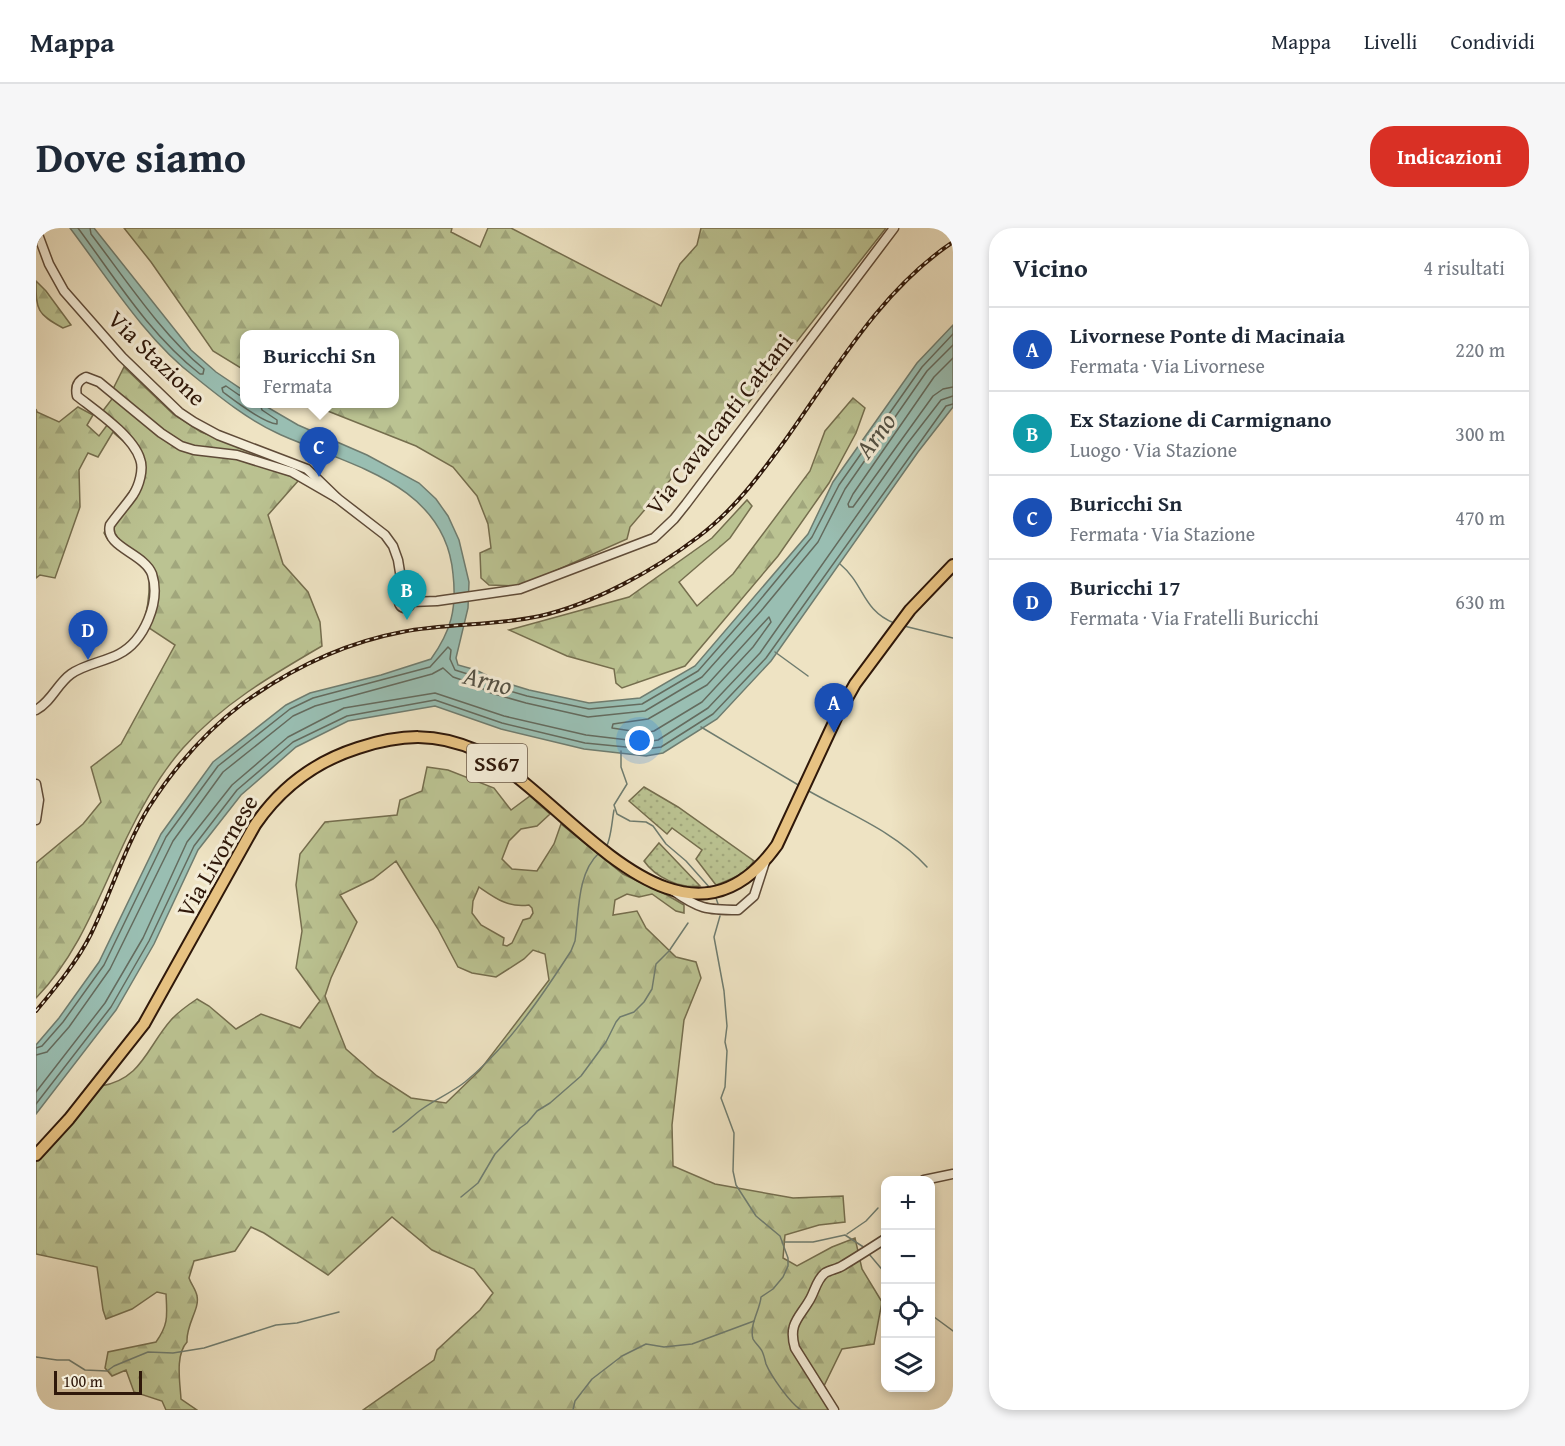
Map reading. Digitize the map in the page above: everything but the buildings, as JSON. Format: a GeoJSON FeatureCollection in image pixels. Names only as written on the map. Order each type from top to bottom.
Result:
{"type":"FeatureCollection","features":[{"type":"Feature","properties":{"kind":"main road","name":"Via Livornese"},"geometry":{"type":"LineString","coordinates":[[36,1155],[69,1119],[144,1024],[267,807],[304,773],[330,759],[384,740],[409,736],[459,743],[480,751],[528,785],[579,830],[638,876],[683,894],[721,891],[750,876],[765,862],[777,845],[837,716],[855,684],[910,610],[953,565]]}},
{"type":"Feature","properties":{"kind":"street","name":"Via Cavalcanti Cattani"},"geometry":{"type":"LineString","coordinates":[[460,598],[520,589],[654,537],[666,527],[686,504],[894,228]]}},
{"type":"Feature","properties":{"kind":"street","name":"Via Stazione"},"geometry":{"type":"LineString","coordinates":[[36,229],[49,264],[64,291],[122,357],[179,412],[218,435],[307,469],[337,498],[377,527],[389,540],[398,560],[408,599],[437,601],[460,598]]}},
{"type":"Feature","properties":{"kind":"street"},"geometry":{"type":"LineString","coordinates":[[36,710],[45,705],[63,680],[74,672],[120,654],[127,648],[147,622],[152,605],[154,589],[151,572],[137,556],[112,539],[108,531],[110,525],[134,494],[142,465],[140,458],[132,443],[77,396],[77,384],[81,379],[86,377],[99,382],[161,433],[181,446],[194,450],[237,455],[292,472],[337,498]]}},
{"type":"Feature","properties":{"kind":"street"},"geometry":{"type":"LineString","coordinates":[[36,784],[39,800],[36,820]]}},
{"type":"Feature","properties":{"kind":"street"},"geometry":{"type":"LineString","coordinates":[[671,890],[693,904],[712,910],[738,910],[754,896],[765,862]]}},
{"type":"Feature","properties":{"kind":"street"},"geometry":{"type":"LineString","coordinates":[[935,1178],[953,1174]]}},
{"type":"Feature","properties":{"kind":"street"},"geometry":{"type":"LineString","coordinates":[[834,1410],[795,1347],[792,1340],[794,1327],[798,1314],[810,1300],[814,1287],[825,1273],[866,1253],[881,1242]]}},
{"type":"Feature","properties":{"kind":"green space"},"geometry":{"type":"Polygon","coordinates":[[[124,228],[452,228],[451,232],[480,247],[488,228],[511,228],[661,306],[680,264],[697,245],[701,228],[886,228],[736,419],[724,417],[630,527],[627,539],[521,586],[489,585],[481,578],[480,553],[491,548],[488,524],[477,496],[453,467],[416,446],[320,408],[399,408],[399,330],[240,330],[240,368],[213,351],[151,262],[124,228]]]}},
{"type":"Feature","properties":{"kind":"green space"},"geometry":{"type":"Polygon","coordinates":[[[36,281],[71,325],[63,328],[43,315],[38,305],[36,281]]]}},
{"type":"Feature","properties":{"kind":"green space"},"geometry":{"type":"Polygon","coordinates":[[[124,367],[173,414],[201,432],[272,458],[298,481],[268,515],[283,564],[308,592],[320,622],[322,646],[230,704],[183,748],[160,779],[139,814],[77,942],[65,962],[36,998],[36,863],[83,824],[101,802],[91,767],[121,744],[175,645],[143,624],[149,598],[149,572],[133,557],[108,540],[104,533],[133,486],[138,466],[136,456],[129,446],[113,432],[98,457],[88,453],[79,470],[80,507],[55,578],[40,575],[36,578],[36,409],[37,412],[59,422],[78,407],[93,415],[87,425],[99,436],[111,420],[102,412],[112,399],[110,395],[124,367]]]}},
{"type":"Feature","properties":{"kind":"green space"},"geometry":{"type":"Polygon","coordinates":[[[853,398],[865,408],[856,433],[829,483],[778,556],[685,666],[622,688],[616,683],[614,669],[567,656],[509,630],[629,597],[712,538],[747,500],[752,506],[730,538],[679,582],[697,606],[733,574],[810,471],[825,431],[853,398]]]}},
{"type":"Feature","properties":{"kind":"green space"},"geometry":{"type":"Polygon","coordinates":[[[427,767],[448,770],[494,788],[511,810],[530,796],[550,814],[537,826],[521,829],[509,841],[502,859],[512,869],[537,871],[554,844],[561,824],[623,874],[684,905],[684,913],[676,911],[652,894],[639,897],[627,894],[615,900],[613,915],[637,911],[646,928],[676,957],[696,962],[701,978],[684,1020],[672,1125],[673,1166],[715,1184],[793,1198],[843,1196],[845,1222],[819,1225],[785,1235],[783,1258],[797,1266],[832,1247],[855,1238],[862,1269],[881,1300],[874,1344],[842,1349],[822,1390],[834,1410],[363,1410],[434,1360],[437,1350],[480,1310],[493,1293],[474,1269],[432,1250],[392,1217],[328,1275],[251,1227],[235,1251],[194,1261],[189,1278],[197,1301],[187,1342],[181,1354],[179,1369],[181,1399],[197,1410],[166,1410],[162,1401],[134,1392],[126,1370],[112,1376],[105,1368],[108,1352],[156,1342],[166,1319],[166,1294],[157,1292],[132,1309],[106,1319],[97,1267],[36,1254],[36,1159],[101,1086],[126,1077],[135,1069],[171,1020],[197,999],[236,1029],[261,1014],[300,1028],[320,1001],[296,968],[302,931],[296,885],[300,854],[325,822],[397,815],[400,800],[422,791],[427,767]],[[396,861],[373,879],[340,895],[357,922],[325,996],[346,1049],[377,1076],[411,1098],[446,1103],[480,1070],[549,980],[545,954],[533,950],[524,959],[496,977],[472,973],[458,967],[438,929],[396,861]],[[479,887],[473,901],[472,913],[481,925],[504,938],[503,945],[507,946],[512,943],[523,920],[530,918],[533,913],[532,908],[529,905],[521,906],[502,901],[479,887]]]}},
{"type":"Feature","properties":{"kind":"green space"},"geometry":{"type":"Polygon","coordinates":[[[644,787],[678,807],[754,861],[742,873],[716,885],[696,859],[702,850],[672,828],[667,834],[629,801],[644,787]]]}},
{"type":"Feature","properties":{"kind":"green space"},"geometry":{"type":"Polygon","coordinates":[[[659,843],[700,886],[676,884],[661,877],[649,867],[644,861],[659,843]]]}},
{"type":"Feature","properties":{"kind":"water","name":"Arno"},"geometry":{"type":"Polygon","coordinates":[[[70,228],[94,228],[191,350],[216,372],[240,388],[240,408],[269,408],[298,425],[367,455],[419,483],[436,499],[448,516],[459,540],[469,582],[468,608],[456,658],[458,665],[529,690],[589,703],[640,698],[695,666],[808,534],[833,482],[917,363],[953,325],[953,407],[918,452],[771,661],[717,719],[663,753],[646,756],[584,749],[501,729],[435,706],[348,721],[296,747],[241,795],[198,850],[154,944],[116,1010],[36,1114],[36,1045],[59,1018],[99,962],[161,834],[213,762],[286,705],[310,693],[381,675],[431,659],[448,629],[453,609],[453,574],[446,543],[432,518],[412,497],[361,467],[277,433],[245,415],[177,362],[144,327],[70,228]]]}},
{"type":"Feature","properties":{"kind":"waterway"},"geometry":{"type":"LineString","coordinates":[[840,564],[854,580],[869,604],[884,618],[894,623]]}},
{"type":"Feature","properties":{"kind":"waterway"},"geometry":{"type":"LineString","coordinates":[[904,626],[953,638]]}},
{"type":"Feature","properties":{"kind":"waterway"},"geometry":{"type":"LineString","coordinates":[[775,652],[808,676]]}},
{"type":"Feature","properties":{"kind":"waterway"},"geometry":{"type":"LineString","coordinates":[[701,727],[800,786]]}},
{"type":"Feature","properties":{"kind":"waterway"},"geometry":{"type":"LineString","coordinates":[[621,751],[621,767],[627,784],[614,805],[617,814],[630,821],[646,822],[653,826],[666,844],[686,861],[710,888]]}},
{"type":"Feature","properties":{"kind":"waterway"},"geometry":{"type":"LineString","coordinates":[[807,790],[886,833],[901,843],[927,867]]}},
{"type":"Feature","properties":{"kind":"waterway"},"geometry":{"type":"LineString","coordinates":[[606,847],[614,810]]}},
{"type":"Feature","properties":{"kind":"waterway"},"geometry":{"type":"LineString","coordinates":[[393,1132],[422,1109],[460,1086],[480,1068],[495,1054],[536,1003],[571,951],[575,941],[583,882],[592,861],[599,853]]}},
{"type":"Feature","properties":{"kind":"waterway"},"geometry":{"type":"LineString","coordinates":[[716,898],[719,907]]}},
{"type":"Feature","properties":{"kind":"waterway"},"geometry":{"type":"LineString","coordinates":[[720,916],[714,937],[724,991],[727,1026],[725,1087],[721,1098],[734,1133],[733,1171],[736,1185],[756,1216],[780,1236],[788,1258],[788,1266],[783,1277],[773,1289],[761,1297],[752,1334],[776,1382],[801,1410]]}},
{"type":"Feature","properties":{"kind":"waterway"},"geometry":{"type":"LineString","coordinates":[[461,1197],[478,1183],[495,1154],[520,1128],[537,1111],[550,1103],[581,1076],[606,1042],[620,1017],[634,1012],[644,1002],[652,989],[656,964],[669,951],[688,923]]}},
{"type":"Feature","properties":{"kind":"waterway"},"geometry":{"type":"LineString","coordinates":[[847,1234],[866,1221],[878,1208]]}},
{"type":"Feature","properties":{"kind":"waterway"},"geometry":{"type":"LineString","coordinates":[[785,1242],[813,1242],[845,1235],[865,1248]]}},
{"type":"Feature","properties":{"kind":"waterway"},"geometry":{"type":"LineString","coordinates":[[869,1254],[881,1268]]}},
{"type":"Feature","properties":{"kind":"waterway"},"geometry":{"type":"LineString","coordinates":[[36,1357],[69,1360],[85,1370],[107,1371],[148,1352],[173,1353],[204,1348],[276,1325],[297,1323],[339,1312]]}},
{"type":"Feature","properties":{"kind":"waterway"},"geometry":{"type":"LineString","coordinates":[[935,1318],[953,1331]]}},
{"type":"Feature","properties":{"kind":"waterway"},"geometry":{"type":"LineString","coordinates":[[573,1410],[575,1401],[592,1379],[622,1356],[646,1344],[664,1347],[692,1344],[754,1321]]}},
{"type":"Feature","properties":{"kind":"railway"},"geometry":{"type":"LineString","coordinates":[[36,1011],[66,974],[85,944],[140,822],[149,807],[191,751],[228,715],[260,691],[298,669],[339,650],[402,632],[523,619],[560,611],[602,594],[663,562],[711,527],[735,504],[766,466],[841,359],[881,307],[927,261],[953,242]]}},
{"type":"Feature","properties":{"kind":"place","name":"Buricchi Sn"},"geometry":{"type":"Point","coordinates":[319,477]}},
{"type":"Feature","properties":{"kind":"place","name":"Ex Stazione di Carmignano"},"geometry":{"type":"Point","coordinates":[407,620]}},
{"type":"Feature","properties":{"kind":"place","name":"Buricchi 17"},"geometry":{"type":"Point","coordinates":[88,660]}},
{"type":"Feature","properties":{"kind":"place","name":"Livornese Ponte di Macinaia"},"geometry":{"type":"Point","coordinates":[834,733]}}]}
